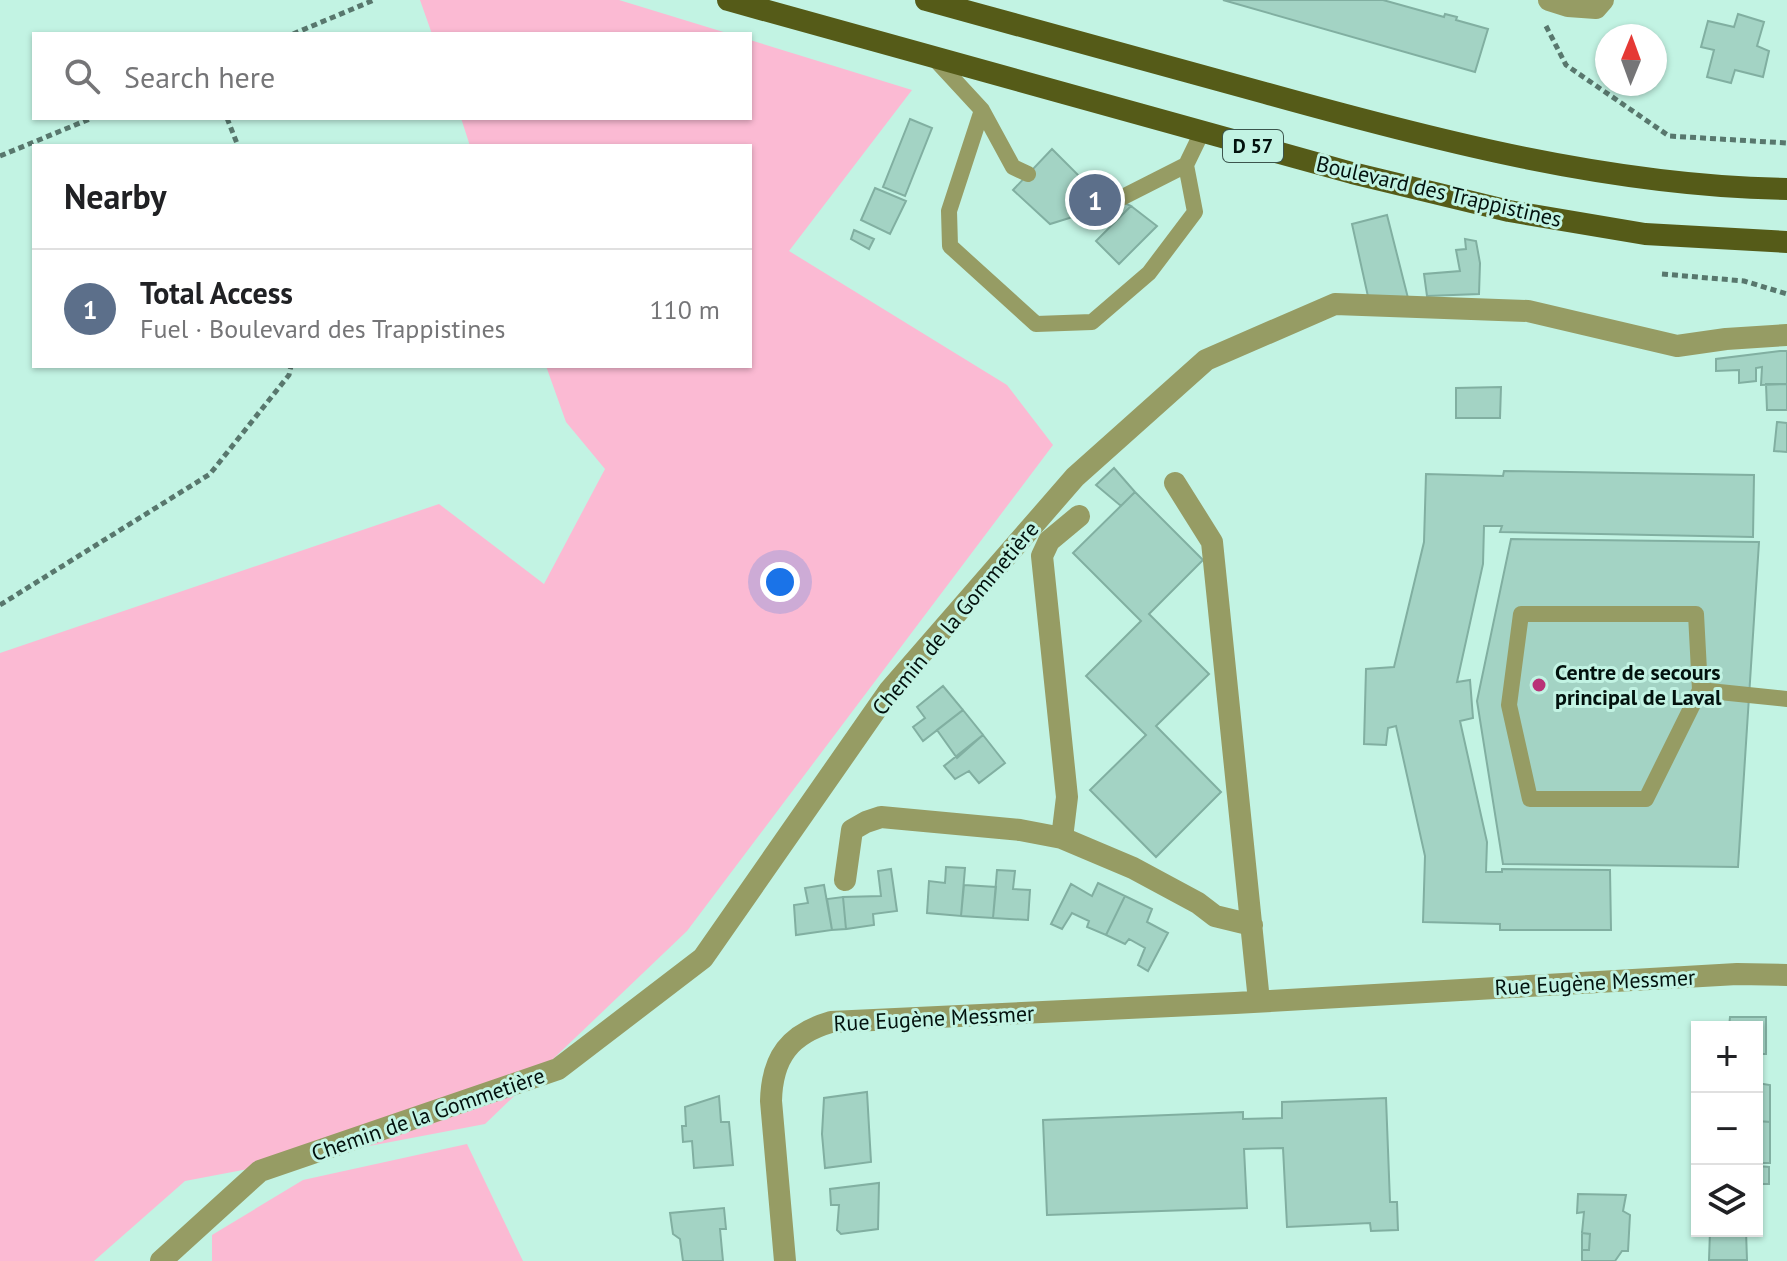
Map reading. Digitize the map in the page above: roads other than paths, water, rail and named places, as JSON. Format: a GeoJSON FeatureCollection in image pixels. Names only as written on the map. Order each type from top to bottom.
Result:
{"type":"FeatureCollection","features":[{"type":"Feature","properties":{"kind":"main road","name":"Boulevard des Trappistines"},"geometry":{"type":"LineString","coordinates":[[728,0],[1352,173],[1509,211],[1645,234],[1787,242]]}},
{"type":"Feature","properties":{"kind":"main road","name":"D 57"},"geometry":{"type":"LineString","coordinates":[[926,0],[1372,123],[1498,152],[1655,180],[1787,189]]}},
{"type":"Feature","properties":{"kind":"street"},"geometry":{"type":"LineString","coordinates":[[1544,6],[1596,8],[1603,0]]}},
{"type":"Feature","properties":{"kind":"street","name":"Chemin de la Gommetière"},"geometry":{"type":"LineString","coordinates":[[161,1261],[260,1171],[558,1069],[703,958],[889,691],[1075,477],[1206,360],[1335,304],[1528,311],[1677,346],[1787,335]]}},
{"type":"Feature","properties":{"kind":"street"},"geometry":{"type":"LineString","coordinates":[[1175,483],[1212,542],[1259,1001]]}},
{"type":"Feature","properties":{"kind":"street"},"geometry":{"type":"LineString","coordinates":[[1062,838],[1067,797],[1042,556],[1049,541],[1079,516]]}},
{"type":"Feature","properties":{"kind":"street"},"geometry":{"type":"LineString","coordinates":[[845,880],[852,830],[881,817],[1020,830],[1062,838],[1133,868],[1198,903],[1215,916],[1252,925]]}},
{"type":"Feature","properties":{"kind":"street","name":"Rue Eugène Messmer"},"geometry":{"type":"LineString","coordinates":[[785,1261],[771,1079],[785,1050],[810,1028],[831,1022],[1737,974],[1787,975]]}},
{"type":"Feature","properties":{"kind":"lane"},"geometry":{"type":"LineString","coordinates":[[933,57],[982,110],[1013,167],[1028,174]]}},
{"type":"Feature","properties":{"kind":"lane"},"geometry":{"type":"LineString","coordinates":[[982,110],[949,211],[950,246],[1036,324],[1092,322],[1149,273],[1195,212],[1186,165],[1202,132]]}},
{"type":"Feature","properties":{"kind":"lane"},"geometry":{"type":"LineString","coordinates":[[1117,200],[1186,165]]}},
{"type":"Feature","properties":{"kind":"lane"},"geometry":{"type":"LineString","coordinates":[[1521,614],[1696,614],[1700,690],[1646,799],[1530,799],[1509,705],[1521,614]]}},
{"type":"Feature","properties":{"kind":"lane"},"geometry":{"type":"LineString","coordinates":[[1700,690],[1787,699]]}},
{"type":"Feature","properties":{"kind":"place","name":"Total Access"},"geometry":{"type":"Point","coordinates":[1095,200]}},
{"type":"Feature","properties":{"kind":"place","name":"Centre de secours principal de Laval"},"geometry":{"type":"Point","coordinates":[1539,685]}}]}
